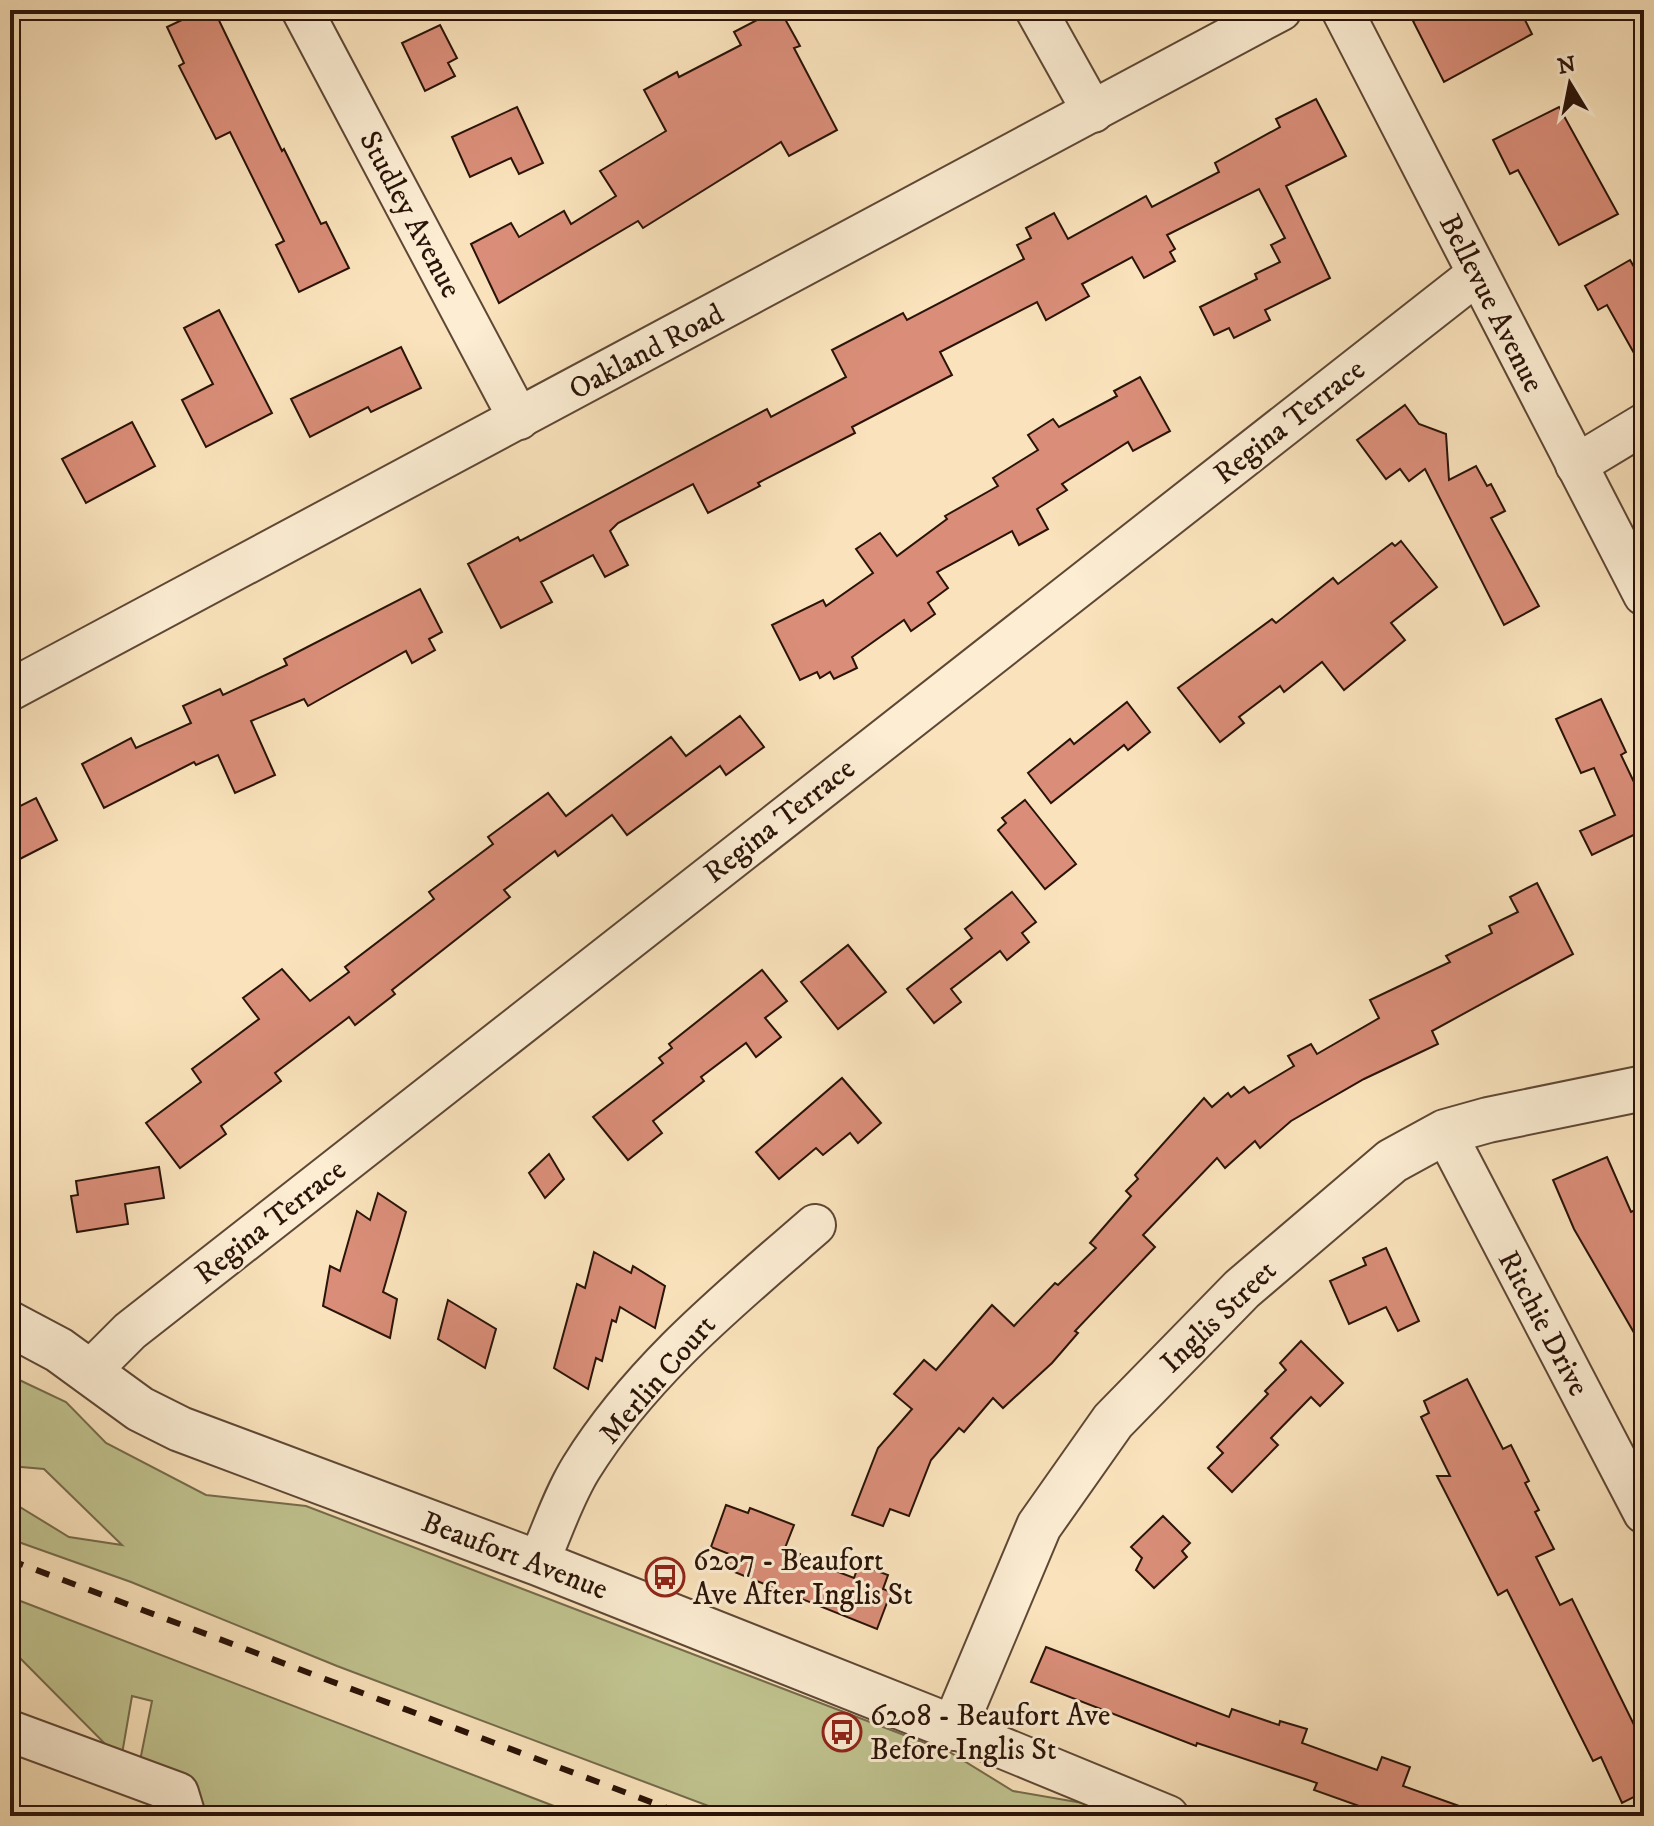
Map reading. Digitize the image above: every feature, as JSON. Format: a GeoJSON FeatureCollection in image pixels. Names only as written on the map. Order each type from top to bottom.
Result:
{"type":"FeatureCollection","features":[{"type":"Feature","properties":{"kind":"street","name":"Studley Avenue"},"geometry":{"type":"LineString","coordinates":[[302,10],[519,419]]}},
{"type":"Feature","properties":{"kind":"street"},"geometry":{"type":"LineString","coordinates":[[1036,10],[1093,112]]}},
{"type":"Feature","properties":{"kind":"street","name":"Oakland Road"},"geometry":{"type":"LineString","coordinates":[[10,690],[1281,10]]}},
{"type":"Feature","properties":{"kind":"street","name":"Bellevue Avenue"},"geometry":{"type":"LineString","coordinates":[[1342,10],[1476,275],[1644,595]]}},
{"type":"Feature","properties":{"kind":"street","name":"Regina Terrace"},"geometry":{"type":"LineString","coordinates":[[88,1373],[130,1331],[1476,275]]}},
{"type":"Feature","properties":{"kind":"street"},"geometry":{"type":"LineString","coordinates":[[1576,465],[1644,424]]}},
{"type":"Feature","properties":{"kind":"street","name":"Inglis Street"},"geometry":{"type":"LineString","coordinates":[[954,1728],[1039,1526],[1113,1421],[1242,1289],[1392,1161],[1445,1132],[1488,1120],[1644,1088]]}},
{"type":"Feature","properties":{"kind":"street","name":"Ritchie Drive"},"geometry":{"type":"LineString","coordinates":[[1445,1132],[1644,1513]]}},
{"type":"Feature","properties":{"kind":"street","name":"Merlin Court"},"geometry":{"type":"LineString","coordinates":[[538,1563],[581,1467],[656,1371],[689,1334],[815,1225]]}},
{"type":"Feature","properties":{"kind":"street","name":"Beaufort Avenue"},"geometry":{"type":"LineString","coordinates":[[10,1324],[59,1350],[140,1409],[180,1429],[538,1563],[1168,1816]]}},
{"type":"Feature","properties":{"kind":"street"},"geometry":{"type":"LineString","coordinates":[[10,1731],[178,1793],[185,1816]]}},
{"type":"Feature","properties":{"kind":"green space"},"geometry":{"type":"Polygon","coordinates":[[[13,1377],[66,1402],[106,1443],[206,1495],[306,1506],[951,1753],[1013,1791],[1094,1805],[1122,1816],[735,1816],[337,1666],[131,1582],[10,1539],[10,1501],[69,1537],[122,1545],[44,1469],[10,1466],[13,1377]]]}},
{"type":"Feature","properties":{"kind":"green space"},"geometry":{"type":"Polygon","coordinates":[[[10,1597],[580,1816],[196,1816],[139,1766],[152,1701],[132,1696],[121,1760],[10,1648],[10,1597]]]}},
{"type":"Feature","properties":{"kind":"building"},"geometry":{"type":"Polygon","coordinates":[[[203,10],[214,10],[282,151],[284,149],[321,224],[326,222],[349,268],[299,292],[276,245],[284,241],[230,132],[216,139],[179,66],[184,63],[167,27],[203,10]]]}},
{"type":"Feature","properties":{"kind":"building"},"geometry":{"type":"Polygon","coordinates":[[[780,10],[800,46],[794,48],[837,130],[789,156],[781,142],[643,228],[638,221],[499,303],[471,244],[511,223],[519,237],[564,211],[571,224],[616,196],[600,171],[666,131],[644,90],[677,72],[679,77],[741,45],[734,32],[780,10]]]}},
{"type":"Feature","properties":{"kind":"building"},"geometry":{"type":"Polygon","coordinates":[[[1435,10],[1520,10],[1532,34],[1444,82],[1413,21],[1435,10]]]}},
{"type":"Feature","properties":{"kind":"building"},"geometry":{"type":"Polygon","coordinates":[[[440,25],[457,58],[448,63],[455,76],[425,91],[402,43],[440,25]]]}},
{"type":"Feature","properties":{"kind":"building"},"geometry":{"type":"Polygon","coordinates":[[[1316,99],[1346,156],[1286,186],[1330,278],[1265,310],[1270,320],[1234,338],[1229,328],[1214,335],[1200,307],[1257,279],[1255,274],[1280,262],[1271,245],[1285,238],[1259,189],[1167,235],[1175,249],[1170,252],[1175,261],[1144,278],[1132,257],[1082,284],[1089,296],[1046,320],[1037,302],[940,352],[952,375],[852,427],[855,433],[758,483],[760,486],[708,513],[693,484],[618,523],[610,531],[628,565],[605,577],[593,555],[541,582],[552,602],[501,628],[468,564],[518,537],[520,541],[767,409],[771,417],[846,377],[832,350],[903,313],[907,320],[1024,259],[1017,245],[1031,238],[1026,228],[1054,213],[1068,239],[1146,196],[1152,207],[1219,172],[1215,163],[1280,127],[1276,119],[1316,99]]]}},
{"type":"Feature","properties":{"kind":"building"},"geometry":{"type":"Polygon","coordinates":[[[517,107],[543,163],[519,174],[511,158],[470,177],[452,137],[517,107]]]}},
{"type":"Feature","properties":{"kind":"building"},"geometry":{"type":"Polygon","coordinates":[[[1559,107],[1618,214],[1559,245],[1518,170],[1510,174],[1493,140],[1559,107]]]}},
{"type":"Feature","properties":{"kind":"building"},"geometry":{"type":"Polygon","coordinates":[[[1630,260],[1644,284],[1644,371],[1607,305],[1598,310],[1585,286],[1630,260]]]}},
{"type":"Feature","properties":{"kind":"building"},"geometry":{"type":"Polygon","coordinates":[[[219,310],[272,413],[206,447],[182,400],[213,384],[184,328],[219,310]]]}},
{"type":"Feature","properties":{"kind":"building"},"geometry":{"type":"Polygon","coordinates":[[[401,347],[421,388],[371,412],[368,407],[310,437],[291,399],[401,347]]]}},
{"type":"Feature","properties":{"kind":"building"},"geometry":{"type":"Polygon","coordinates":[[[1140,377],[1170,431],[1133,451],[1128,442],[1062,484],[1067,490],[1037,509],[1048,529],[1019,545],[1012,531],[937,572],[948,588],[928,603],[935,614],[911,631],[904,620],[852,657],[857,668],[834,679],[830,672],[820,678],[817,672],[800,680],[772,625],[823,600],[826,606],[873,573],[856,549],[880,533],[897,556],[947,519],[945,516],[998,486],[993,478],[1038,450],[1028,435],[1053,419],[1059,427],[1117,396],[1114,391],[1140,377]]]}},
{"type":"Feature","properties":{"kind":"building"},"geometry":{"type":"Polygon","coordinates":[[[1405,405],[1419,424],[1446,434],[1449,480],[1476,466],[1487,486],[1491,484],[1505,511],[1491,518],[1539,606],[1504,625],[1425,469],[1409,481],[1400,469],[1386,479],[1357,440],[1405,405]]]}},
{"type":"Feature","properties":{"kind":"building"},"geometry":{"type":"Polygon","coordinates":[[[132,422],[155,466],[86,503],[62,459],[132,422]]]}},
{"type":"Feature","properties":{"kind":"building"},"geometry":{"type":"Polygon","coordinates":[[[1401,541],[1437,587],[1391,623],[1405,640],[1344,690],[1322,662],[1284,692],[1280,686],[1239,717],[1244,723],[1220,742],[1178,688],[1272,619],[1276,623],[1333,578],[1338,584],[1392,543],[1395,546],[1401,541]]]}},
{"type":"Feature","properties":{"kind":"building"},"geometry":{"type":"Polygon","coordinates":[[[420,589],[442,632],[429,639],[435,650],[412,663],[406,651],[308,706],[304,699],[251,721],[275,775],[235,793],[218,755],[196,765],[194,762],[104,808],[82,764],[131,738],[136,748],[191,723],[183,706],[220,689],[223,695],[287,665],[284,659],[420,589]]]}},
{"type":"Feature","properties":{"kind":"building"},"geometry":{"type":"Polygon","coordinates":[[[1601,699],[1626,752],[1621,755],[1644,803],[1644,830],[1592,855],[1580,831],[1615,815],[1594,768],[1581,773],[1556,719],[1601,699]]]}},
{"type":"Feature","properties":{"kind":"building"},"geometry":{"type":"Polygon","coordinates":[[[1127,702],[1150,732],[1128,750],[1124,745],[1051,803],[1028,773],[1070,739],[1074,744],[1127,702]]]}},
{"type":"Feature","properties":{"kind":"building"},"geometry":{"type":"Polygon","coordinates":[[[740,716],[764,747],[726,775],[720,766],[627,835],[612,815],[558,856],[555,851],[504,890],[510,897],[392,990],[395,994],[355,1025],[349,1017],[275,1073],[281,1081],[221,1126],[226,1134],[180,1168],[146,1123],[201,1082],[192,1069],[259,1019],[243,998],[282,969],[310,1001],[349,972],[345,967],[434,899],[429,892],[493,844],[488,837],[548,793],[566,816],[671,737],[686,756],[740,716]]]}},
{"type":"Feature","properties":{"kind":"building"},"geometry":{"type":"Polygon","coordinates":[[[36,798],[57,840],[10,864],[10,811],[36,798]]]}},
{"type":"Feature","properties":{"kind":"building"},"geometry":{"type":"Polygon","coordinates":[[[1025,800],[1076,864],[1045,889],[998,830],[1006,823],[1002,818],[1025,800]]]}},
{"type":"Feature","properties":{"kind":"building"},"geometry":{"type":"Polygon","coordinates":[[[1537,883],[1573,954],[1432,1031],[1438,1044],[1364,1079],[1291,1121],[1260,1148],[1255,1141],[1225,1168],[1217,1158],[1143,1235],[1155,1247],[1075,1331],[1078,1333],[1052,1363],[1003,1408],[993,1398],[964,1432],[959,1428],[931,1460],[909,1516],[890,1509],[883,1526],[852,1515],[878,1448],[912,1409],[894,1394],[924,1360],[936,1370],[992,1305],[1014,1326],[1055,1283],[1058,1285],[1096,1248],[1090,1243],[1131,1196],[1126,1191],[1138,1179],[1135,1175],[1204,1098],[1212,1107],[1228,1093],[1231,1097],[1244,1087],[1249,1093],[1294,1066],[1288,1056],[1311,1044],[1317,1054],[1379,1018],[1370,1000],[1450,962],[1446,956],[1492,933],[1489,926],[1518,912],[1510,897],[1537,883]]]}},
{"type":"Feature","properties":{"kind":"building"},"geometry":{"type":"Polygon","coordinates":[[[1012,892],[1036,922],[1022,933],[1029,942],[1007,960],[1000,951],[951,989],[961,1002],[934,1023],[907,989],[972,938],[965,929],[1012,892]]]}},
{"type":"Feature","properties":{"kind":"building"},"geometry":{"type":"Polygon","coordinates":[[[848,945],[886,992],[838,1029],[801,982],[848,945]]]}},
{"type":"Feature","properties":{"kind":"building"},"geometry":{"type":"Polygon","coordinates":[[[762,970],[787,1001],[765,1018],[781,1037],[756,1057],[746,1043],[701,1077],[704,1081],[653,1121],[662,1133],[628,1160],[593,1117],[663,1063],[659,1058],[672,1048],[669,1044],[762,970]]]}},
{"type":"Feature","properties":{"kind":"building"},"geometry":{"type":"Polygon","coordinates":[[[842,1078],[881,1123],[858,1143],[850,1133],[823,1155],[816,1148],[779,1179],[756,1152],[842,1078]]]}},
{"type":"Feature","properties":{"kind":"building"},"geometry":{"type":"Polygon","coordinates":[[[549,1154],[564,1179],[545,1198],[529,1173],[549,1154]]]}},
{"type":"Feature","properties":{"kind":"building"},"geometry":{"type":"Polygon","coordinates":[[[1607,1157],[1631,1212],[1635,1210],[1644,1225],[1644,1350],[1574,1229],[1553,1180],[1607,1157]]]}},
{"type":"Feature","properties":{"kind":"building"},"geometry":{"type":"Polygon","coordinates":[[[159,1167],[164,1198],[125,1204],[128,1224],[77,1232],[71,1196],[78,1195],[76,1181],[159,1167]]]}},
{"type":"Feature","properties":{"kind":"building"},"geometry":{"type":"Polygon","coordinates":[[[378,1193],[406,1212],[383,1292],[397,1299],[390,1338],[323,1306],[330,1266],[340,1271],[357,1211],[370,1220],[378,1193]]]}},
{"type":"Feature","properties":{"kind":"building"},"geometry":{"type":"Polygon","coordinates":[[[1386,1248],[1419,1321],[1398,1331],[1386,1307],[1349,1324],[1330,1281],[1366,1265],[1363,1258],[1386,1248]]]}},
{"type":"Feature","properties":{"kind":"building"},"geometry":{"type":"Polygon","coordinates":[[[594,1252],[631,1273],[633,1266],[665,1286],[655,1328],[620,1307],[616,1322],[612,1320],[602,1361],[596,1358],[588,1389],[554,1368],[577,1284],[585,1288],[594,1252]]]}},
{"type":"Feature","properties":{"kind":"building"},"geometry":{"type":"Polygon","coordinates":[[[448,1300],[496,1329],[485,1368],[438,1339],[448,1300]]]}},
{"type":"Feature","properties":{"kind":"building"},"geometry":{"type":"Polygon","coordinates":[[[1301,1341],[1343,1383],[1320,1406],[1311,1397],[1271,1438],[1278,1445],[1232,1492],[1208,1468],[1223,1453],[1217,1447],[1268,1394],[1265,1391],[1286,1370],[1280,1363],[1301,1341]]]}},
{"type":"Feature","properties":{"kind":"building"},"geometry":{"type":"Polygon","coordinates":[[[1467,1379],[1503,1449],[1511,1445],[1529,1481],[1525,1483],[1539,1510],[1535,1512],[1554,1549],[1536,1557],[1560,1605],[1572,1599],[1644,1745],[1644,1792],[1622,1803],[1601,1757],[1593,1761],[1507,1590],[1498,1595],[1437,1476],[1450,1476],[1421,1417],[1429,1413],[1424,1401],[1467,1379]]]}},
{"type":"Feature","properties":{"kind":"building"},"geometry":{"type":"Polygon","coordinates":[[[726,1505],[748,1513],[750,1508],[794,1525],[785,1548],[800,1554],[799,1557],[854,1578],[859,1564],[888,1575],[883,1589],[891,1592],[877,1629],[727,1569],[732,1555],[711,1547],[726,1505]]]}},
{"type":"Feature","properties":{"kind":"building"},"geometry":{"type":"Polygon","coordinates":[[[1163,1516],[1190,1543],[1182,1551],[1187,1557],[1154,1588],[1136,1570],[1142,1558],[1131,1547],[1163,1516]]]}},
{"type":"Feature","properties":{"kind":"building"},"geometry":{"type":"Polygon","coordinates":[[[1046,1647],[1229,1717],[1232,1709],[1279,1725],[1280,1721],[1307,1729],[1302,1743],[1377,1770],[1382,1757],[1410,1767],[1403,1786],[1476,1812],[1476,1816],[1387,1816],[1314,1790],[1317,1783],[1197,1743],[1196,1746],[1031,1682],[1046,1647]]]}},
{"type":"Feature","properties":{"kind":"railway"},"geometry":{"type":"LineString","coordinates":[[10,1560],[688,1816]]}},
{"type":"Feature","properties":{"kind":"place","name":"6207 - Beaufort Ave After Inglis St"},"geometry":{"type":"Point","coordinates":[665,1577]}},
{"type":"Feature","properties":{"kind":"place","name":"6208 - Beaufort Ave Before Inglis St"},"geometry":{"type":"Point","coordinates":[842,1732]}}]}
